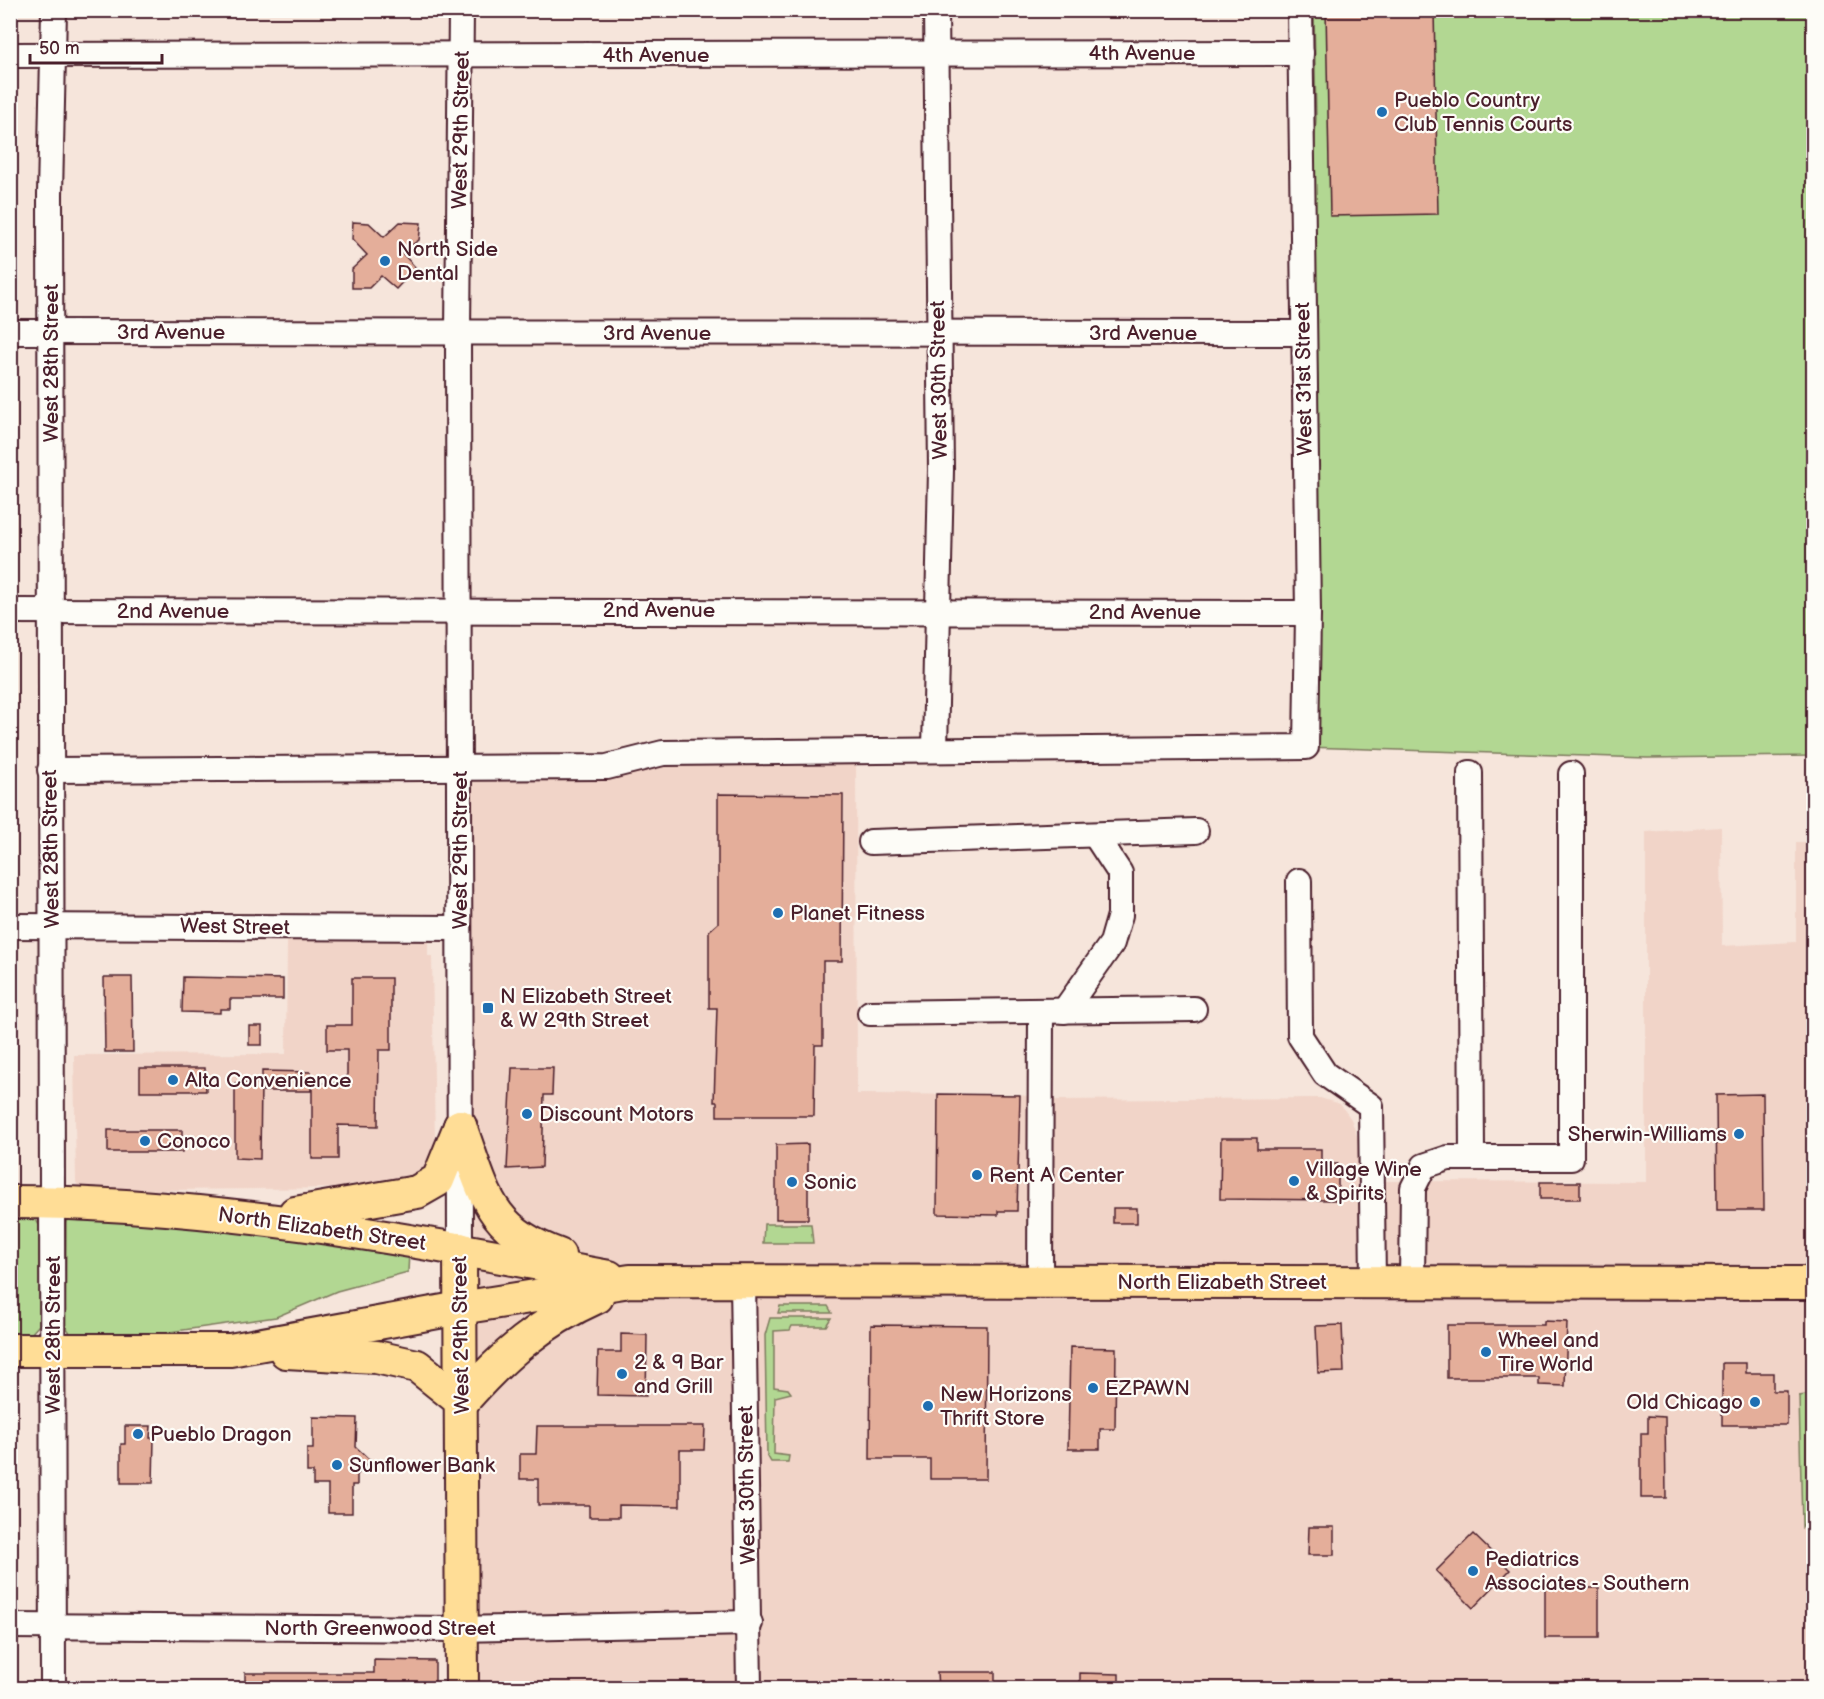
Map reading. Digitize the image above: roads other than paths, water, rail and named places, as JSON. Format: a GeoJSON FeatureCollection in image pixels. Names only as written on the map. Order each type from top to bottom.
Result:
{"type":"FeatureCollection","features":[{"type":"Feature","properties":{"kind":"main road"},"geometry":{"type":"LineString","coordinates":[[266,1218],[417,1192],[438,1180],[460,1126]]}},
{"type":"Feature","properties":{"kind":"main road"},"geometry":{"type":"LineString","coordinates":[[460,1126],[489,1205],[512,1232],[540,1249],[630,1281]]}},
{"type":"Feature","properties":{"kind":"main road","name":"North Elizabeth Street"},"geometry":{"type":"LineString","coordinates":[[10,1202],[54,1202],[266,1218],[460,1249],[630,1281]]}},
{"type":"Feature","properties":{"kind":"main road","name":"West 29th Street"},"geometry":{"type":"LineString","coordinates":[[460,1249],[462,1689]]}},
{"type":"Feature","properties":{"kind":"main road","name":"North Elizabeth Street"},"geometry":{"type":"LineString","coordinates":[[10,1350],[230,1350],[460,1308],[630,1281],[1814,1284]]}},
{"type":"Feature","properties":{"kind":"main road"},"geometry":{"type":"LineString","coordinates":[[230,1350],[376,1357],[417,1366],[462,1402],[497,1363],[562,1313],[630,1281]]}},
{"type":"Feature","properties":{"kind":"street","name":"West 28th Street"},"geometry":{"type":"LineString","coordinates":[[53,1689],[54,1202],[50,770],[52,332],[50,194],[55,54],[54,10]]}},
{"type":"Feature","properties":{"kind":"street","name":"West 29th Street"},"geometry":{"type":"LineString","coordinates":[[460,1249],[458,332],[461,10]]}},
{"type":"Feature","properties":{"kind":"street","name":"West 30th Street"},"geometry":{"type":"LineString","coordinates":[[935,750],[940,611],[936,10]]}},
{"type":"Feature","properties":{"kind":"street","name":"West 31st Street"},"geometry":{"type":"LineString","coordinates":[[935,750],[1306,747],[1308,613],[1300,10]]}},
{"type":"Feature","properties":{"kind":"street","name":"4th Avenue"},"geometry":{"type":"LineString","coordinates":[[10,55],[1301,53]]}},
{"type":"Feature","properties":{"kind":"street","name":"3rd Avenue"},"geometry":{"type":"LineString","coordinates":[[10,332],[1303,333]]}},
{"type":"Feature","properties":{"kind":"street","name":"2nd Avenue"},"geometry":{"type":"LineString","coordinates":[[10,611],[1308,613]]}},
{"type":"Feature","properties":{"kind":"street"},"geometry":{"type":"LineString","coordinates":[[50,770],[607,767],[663,753],[935,750]]}},
{"type":"Feature","properties":{"kind":"street"},"geometry":{"type":"LineString","coordinates":[[1470,773],[1472,1157]]}},
{"type":"Feature","properties":{"kind":"street"},"geometry":{"type":"LineString","coordinates":[[1412,1282],[1413,1188],[1424,1166],[1448,1158],[1571,1158],[1571,774]]}},
{"type":"Feature","properties":{"kind":"street"},"geometry":{"type":"LineString","coordinates":[[872,842],[1196,831]]}},
{"type":"Feature","properties":{"kind":"street"},"geometry":{"type":"LineString","coordinates":[[1064,1011],[1112,943],[1120,915],[1120,873],[1095,835]]}},
{"type":"Feature","properties":{"kind":"street"},"geometry":{"type":"LineString","coordinates":[[1299,881],[1300,1036],[1325,1074],[1371,1106],[1373,1283]]}},
{"type":"Feature","properties":{"kind":"street","name":"West Street"},"geometry":{"type":"LineString","coordinates":[[10,926],[459,928]]}},
{"type":"Feature","properties":{"kind":"street"},"geometry":{"type":"LineString","coordinates":[[870,1013],[1194,1009]]}},
{"type":"Feature","properties":{"kind":"street"},"geometry":{"type":"LineString","coordinates":[[1040,1282],[1041,1011]]}},
{"type":"Feature","properties":{"kind":"street","name":"West 30th Street"},"geometry":{"type":"LineString","coordinates":[[743,1281],[750,1623],[749,1689]]}},
{"type":"Feature","properties":{"kind":"street","name":"North Greenwood Street"},"geometry":{"type":"LineString","coordinates":[[10,1626],[460,1629],[750,1623]]}},
{"type":"Feature","properties":{"kind":"place","name":"Pueblo Country Club Tennis Courts"},"geometry":{"type":"Point","coordinates":[1382,112]}},
{"type":"Feature","properties":{"kind":"place","name":"North Side Dental"},"geometry":{"type":"Point","coordinates":[385,261]}},
{"type":"Feature","properties":{"kind":"place","name":"Planet Fitness"},"geometry":{"type":"Point","coordinates":[778,913]}},
{"type":"Feature","properties":{"kind":"place","name":"N Elizabeth Street & W 29th Street"},"geometry":{"type":"Point","coordinates":[488,1008]}},
{"type":"Feature","properties":{"kind":"place","name":"Alta Convenience"},"geometry":{"type":"Point","coordinates":[173,1080]}},
{"type":"Feature","properties":{"kind":"place","name":"Discount Motors"},"geometry":{"type":"Point","coordinates":[527,1114]}},
{"type":"Feature","properties":{"kind":"place","name":"Sherwin-Williams"},"geometry":{"type":"Point","coordinates":[1739,1134]}},
{"type":"Feature","properties":{"kind":"place","name":"Conoco"},"geometry":{"type":"Point","coordinates":[145,1141]}},
{"type":"Feature","properties":{"kind":"place","name":"Rent A Center"},"geometry":{"type":"Point","coordinates":[977,1175]}},
{"type":"Feature","properties":{"kind":"place","name":"Village Wine & Spirits"},"geometry":{"type":"Point","coordinates":[1294,1181]}},
{"type":"Feature","properties":{"kind":"place","name":"Sonic"},"geometry":{"type":"Point","coordinates":[792,1182]}},
{"type":"Feature","properties":{"kind":"place","name":"Wheel and Tire World"},"geometry":{"type":"Point","coordinates":[1486,1352]}},
{"type":"Feature","properties":{"kind":"place","name":"2 & 9 Bar and Grill"},"geometry":{"type":"Point","coordinates":[622,1374]}},
{"type":"Feature","properties":{"kind":"place","name":"EZPAWN"},"geometry":{"type":"Point","coordinates":[1093,1388]}},
{"type":"Feature","properties":{"kind":"place","name":"Old Chicago"},"geometry":{"type":"Point","coordinates":[1755,1402]}},
{"type":"Feature","properties":{"kind":"place","name":"New Horizons Thrift Store"},"geometry":{"type":"Point","coordinates":[928,1406]}},
{"type":"Feature","properties":{"kind":"place","name":"Pueblo Dragon"},"geometry":{"type":"Point","coordinates":[138,1434]}},
{"type":"Feature","properties":{"kind":"place","name":"Sunflower Bank"},"geometry":{"type":"Point","coordinates":[337,1465]}},
{"type":"Feature","properties":{"kind":"place","name":"Pediatrics Associates - Southern"},"geometry":{"type":"Point","coordinates":[1473,1571]}}]}
